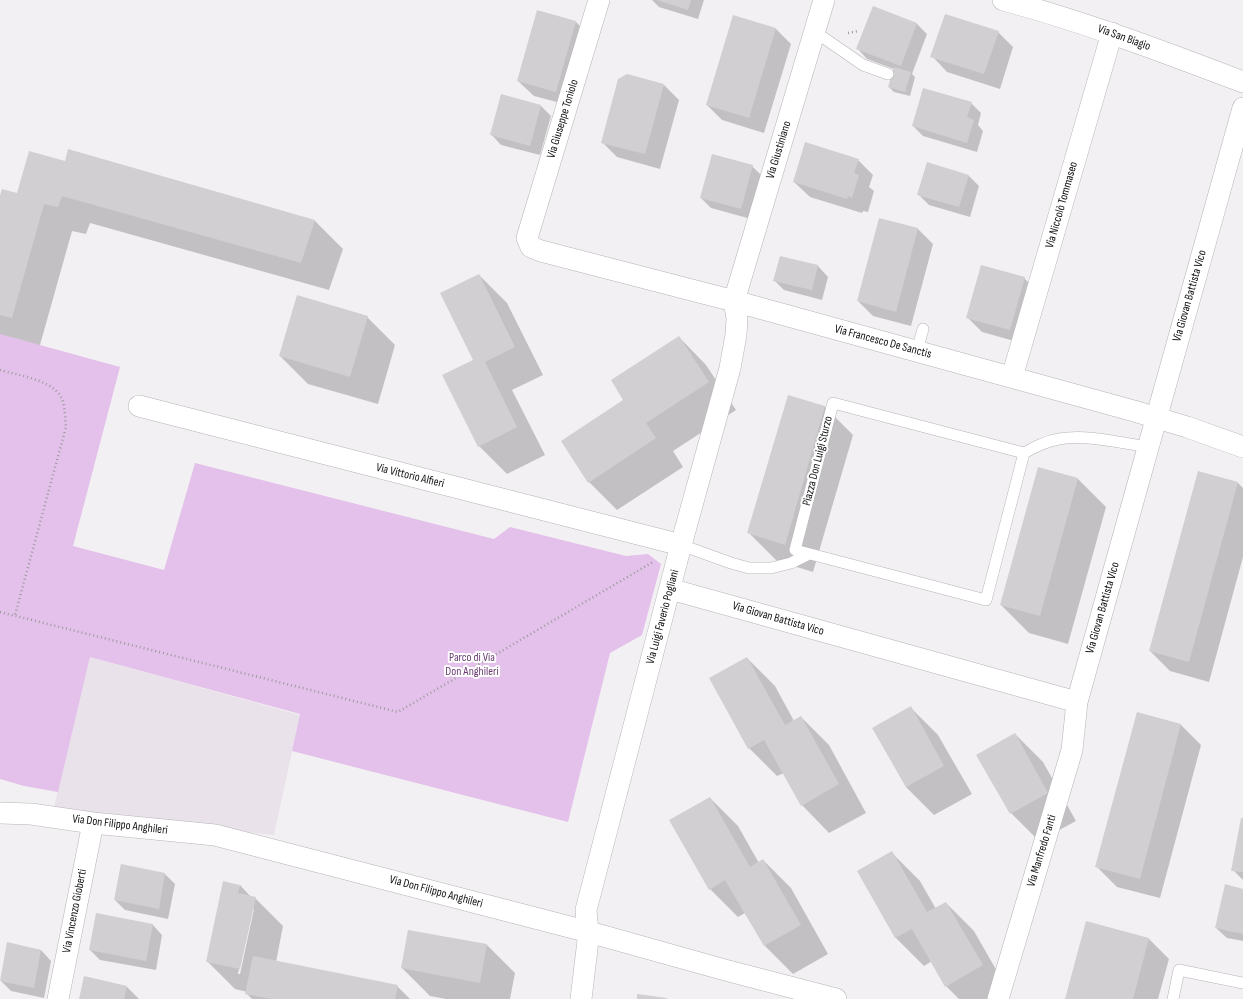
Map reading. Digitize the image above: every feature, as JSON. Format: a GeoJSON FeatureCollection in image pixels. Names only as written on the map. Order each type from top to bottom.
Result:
{"type":"FeatureCollection","features":[{"type":"Feature","properties":{"kind":"street","name":"Via Giuseppe Toniolo"},"geometry":{"type":"LineString","coordinates":[[527,238],[598,0]]}},
{"type":"Feature","properties":{"kind":"street","name":"Via Giustiniano"},"geometry":{"type":"LineString","coordinates":[[734,301],[824,0]]}},
{"type":"Feature","properties":{"kind":"street","name":"Via San Biagio"},"geometry":{"type":"LineString","coordinates":[[1003,0],[1032,4],[1243,82]]}},
{"type":"Feature","properties":{"kind":"street","name":"Via Niccolò Tommaseo"},"geometry":{"type":"LineString","coordinates":[[1012,377],[1112,33]]}},
{"type":"Feature","properties":{"kind":"street","name":"Via Giovan Battista Vico"},"geometry":{"type":"LineString","coordinates":[[670,589],[1077,702],[1243,108]]}},
{"type":"Feature","properties":{"kind":"street","name":"Via Francesco De Sanctis"},"geometry":{"type":"LineString","coordinates":[[527,238],[532,247],[541,251],[734,301],[1012,377],[1156,418],[1243,447]]}},
{"type":"Feature","properties":{"kind":"street","name":"Via Luigi Faverio Pogliani"},"geometry":{"type":"LineString","coordinates":[[581,999],[589,932],[586,910],[681,545],[730,368],[736,335],[737,318],[734,301]]}},
{"type":"Feature","properties":{"kind":"street","name":"Via Vittorio Alfieri"},"geometry":{"type":"LineString","coordinates":[[139,406],[681,545]]}},
{"type":"Feature","properties":{"kind":"street","name":"Via Manfredo Fanti"},"geometry":{"type":"LineString","coordinates":[[998,999],[1072,750],[1077,702]]}},
{"type":"Feature","properties":{"kind":"street","name":"Via Don Filippo Anghileri"},"geometry":{"type":"LineString","coordinates":[[0,801],[31,814]]}},
{"type":"Feature","properties":{"kind":"street","name":"Via Don Filippo Anghileri"},"geometry":{"type":"LineString","coordinates":[[0,813],[31,814],[93,823],[215,835],[589,932],[836,999]]}},
{"type":"Feature","properties":{"kind":"street","name":"Via Vincenzo Gioberti"},"geometry":{"type":"LineString","coordinates":[[58,999],[93,823]]}},
{"type":"Feature","properties":{"kind":"lane"},"geometry":{"type":"LineString","coordinates":[[813,35],[824,38],[863,65],[888,74]]}},
{"type":"Feature","properties":{"kind":"lane"},"geometry":{"type":"LineString","coordinates":[[917,351],[922,329]]}},
{"type":"Feature","properties":{"kind":"lane","name":"Piazza Don Luigi Sturzo"},"geometry":{"type":"LineString","coordinates":[[832,403],[1024,452],[986,600],[809,554],[795,550],[832,403]]}},
{"type":"Feature","properties":{"kind":"lane"},"geometry":{"type":"LineString","coordinates":[[1024,452],[1040,444],[1058,439],[1074,438],[1087,438],[1148,447]]}},
{"type":"Feature","properties":{"kind":"lane"},"geometry":{"type":"LineString","coordinates":[[681,545],[749,568],[771,568],[791,563],[809,554]]}},
{"type":"Feature","properties":{"kind":"lane"},"geometry":{"type":"LineString","coordinates":[[1173,999],[1179,970],[1243,983]]}},
{"type":"Feature","properties":{"kind":"path"},"geometry":{"type":"LineString","coordinates":[[0,370],[39,381],[52,387],[62,398],[66,427],[15,615]]}},
{"type":"Feature","properties":{"kind":"path"},"geometry":{"type":"LineString","coordinates":[[0,612],[398,712],[681,545]]}},
{"type":"Feature","properties":{"kind":"shaded area"},"geometry":{"type":"Polygon","coordinates":[[[90,657],[300,715],[274,835],[116,818],[54,807],[90,657]]]}},
{"type":"Feature","properties":{"kind":"green space","name":"Parco di Via Don Anghileri"},"geometry":{"type":"Polygon","coordinates":[[[0,334],[120,367],[73,546],[164,570],[195,463],[494,539],[510,527],[626,556],[648,554],[661,564],[642,635],[610,653],[568,822],[292,751],[300,714],[90,657],[58,792],[24,786],[0,779],[0,334]]]}},
{"type":"Feature","properties":{"kind":"building"},"geometry":{"type":"Polygon","coordinates":[[[657,0],[691,0],[688,10],[657,0]]]}},
{"type":"Feature","properties":{"kind":"building"},"geometry":{"type":"Polygon","coordinates":[[[873,6],[917,23],[901,66],[856,49],[873,6]]]}},
{"type":"Feature","properties":{"kind":"building"},"geometry":{"type":"Polygon","coordinates":[[[537,10],[576,21],[556,92],[517,81],[537,10]]]}},
{"type":"Feature","properties":{"kind":"building"},"geometry":{"type":"Polygon","coordinates":[[[945,14],[999,31],[984,74],[930,57],[945,14]]]}},
{"type":"Feature","properties":{"kind":"building"},"geometry":{"type":"Polygon","coordinates":[[[733,15],[776,28],[749,118],[706,105],[733,15]]]}},
{"type":"Feature","properties":{"kind":"building"},"geometry":{"type":"Polygon","coordinates":[[[894,67],[911,72],[905,92],[888,87],[894,67]]]}},
{"type":"Feature","properties":{"kind":"building"},"geometry":{"type":"Polygon","coordinates":[[[627,74],[664,84],[645,154],[601,143],[618,79],[627,74]]]}},
{"type":"Feature","properties":{"kind":"building"},"geometry":{"type":"Polygon","coordinates":[[[923,88],[972,102],[967,117],[974,120],[967,143],[912,126],[923,88]]]}},
{"type":"Feature","properties":{"kind":"building"},"geometry":{"type":"Polygon","coordinates":[[[501,94],[541,105],[530,146],[490,135],[501,94]]]}},
{"type":"Feature","properties":{"kind":"building"},"geometry":{"type":"Polygon","coordinates":[[[805,142],[859,159],[854,173],[859,175],[852,198],[848,196],[847,199],[793,182],[805,142]]]}},
{"type":"Feature","properties":{"kind":"building"},"geometry":{"type":"Polygon","coordinates":[[[68,149],[315,220],[301,263],[62,196],[58,207],[44,204],[12,318],[0,315],[0,195],[2,189],[17,193],[29,151],[65,161],[68,149]]]}},
{"type":"Feature","properties":{"kind":"building"},"geometry":{"type":"Polygon","coordinates":[[[712,154],[753,165],[741,209],[700,198],[712,154]]]}},
{"type":"Feature","properties":{"kind":"building"},"geometry":{"type":"Polygon","coordinates":[[[927,162],[969,175],[959,207],[917,195],[927,162]]]}},
{"type":"Feature","properties":{"kind":"building"},"geometry":{"type":"Polygon","coordinates":[[[879,218],[918,228],[896,312],[857,301],[879,218]]]}},
{"type":"Feature","properties":{"kind":"building"},"geometry":{"type":"Polygon","coordinates":[[[780,256],[818,265],[812,290],[773,281],[780,256]]]}},
{"type":"Feature","properties":{"kind":"building"},"geometry":{"type":"Polygon","coordinates":[[[981,265],[1025,277],[1010,330],[966,318],[981,265]]]}},
{"type":"Feature","properties":{"kind":"building"},"geometry":{"type":"Polygon","coordinates":[[[479,274],[515,347],[485,362],[517,427],[478,447],[442,375],[473,360],[440,293],[479,274]]]}},
{"type":"Feature","properties":{"kind":"building"},"geometry":{"type":"Polygon","coordinates":[[[297,295],[368,316],[350,377],[279,356],[297,295]]]}},
{"type":"Feature","properties":{"kind":"building"},"geometry":{"type":"Polygon","coordinates":[[[679,336],[709,382],[646,423],[656,438],[588,483],[561,441],[623,400],[611,380],[679,336]]]}},
{"type":"Feature","properties":{"kind":"building"},"geometry":{"type":"Polygon","coordinates":[[[788,395],[825,406],[785,545],[747,533],[788,395]]]}},
{"type":"Feature","properties":{"kind":"building"},"geometry":{"type":"Polygon","coordinates":[[[1038,467],[1078,478],[1040,616],[1000,605],[1038,467]]]}},
{"type":"Feature","properties":{"kind":"building"},"geometry":{"type":"Polygon","coordinates":[[[1198,471],[1238,482],[1189,662],[1149,651],[1198,471]]]}},
{"type":"Feature","properties":{"kind":"building"},"geometry":{"type":"Polygon","coordinates":[[[747,657],[785,725],[801,716],[839,784],[801,806],[764,740],[748,749],[709,678],[747,657]]]}},
{"type":"Feature","properties":{"kind":"building"},"geometry":{"type":"Polygon","coordinates":[[[911,706],[944,766],[906,787],[872,728],[911,706]]]}},
{"type":"Feature","properties":{"kind":"building"},"geometry":{"type":"Polygon","coordinates":[[[1137,712],[1181,724],[1140,879],[1095,867],[1137,712]]]}},
{"type":"Feature","properties":{"kind":"building"},"geometry":{"type":"Polygon","coordinates":[[[1015,733],[1048,793],[1010,814],[976,755],[1015,733]]]}},
{"type":"Feature","properties":{"kind":"building"},"geometry":{"type":"Polygon","coordinates":[[[710,797],[750,867],[763,859],[801,925],[764,946],[725,880],[709,890],[669,820],[710,797]]]}},
{"type":"Feature","properties":{"kind":"building"},"geometry":{"type":"Polygon","coordinates":[[[1241,818],[1243,818],[1243,872],[1231,871],[1241,818]]]}},
{"type":"Feature","properties":{"kind":"building"},"geometry":{"type":"Polygon","coordinates":[[[892,851],[927,912],[946,902],[983,965],[945,987],[912,929],[895,938],[857,871],[892,851]]]}},
{"type":"Feature","properties":{"kind":"building"},"geometry":{"type":"Polygon","coordinates":[[[121,864],[165,873],[159,909],[114,900],[121,864]]]}},
{"type":"Feature","properties":{"kind":"building"},"geometry":{"type":"Polygon","coordinates":[[[223,881],[240,885],[238,893],[256,897],[240,969],[206,962],[223,881]]]}},
{"type":"Feature","properties":{"kind":"building"},"geometry":{"type":"Polygon","coordinates":[[[1225,884],[1243,889],[1243,934],[1215,928],[1225,884]]]}},
{"type":"Feature","properties":{"kind":"building"},"geometry":{"type":"Polygon","coordinates":[[[96,913],[153,924],[146,961],[89,950],[96,913]]]}},
{"type":"Feature","properties":{"kind":"building"},"geometry":{"type":"Polygon","coordinates":[[[1086,921],[1149,938],[1133,999],[1065,999],[1086,921]]]}},
{"type":"Feature","properties":{"kind":"building"},"geometry":{"type":"Polygon","coordinates":[[[408,930],[487,944],[480,983],[401,968],[408,930]]]}},
{"type":"Feature","properties":{"kind":"building"},"geometry":{"type":"Polygon","coordinates":[[[7,942],[41,950],[34,988],[0,981],[7,942]]]}},
{"type":"Feature","properties":{"kind":"building"},"geometry":{"type":"Polygon","coordinates":[[[253,956],[398,985],[395,999],[272,999],[245,994],[253,956]]]}},
{"type":"Feature","properties":{"kind":"building"},"geometry":{"type":"Polygon","coordinates":[[[84,976],[127,986],[124,999],[79,999],[84,976]]]}},
{"type":"Feature","properties":{"kind":"building"},"geometry":{"type":"Polygon","coordinates":[[[637,994],[667,998],[667,999],[637,999],[637,994]]]}}]}
